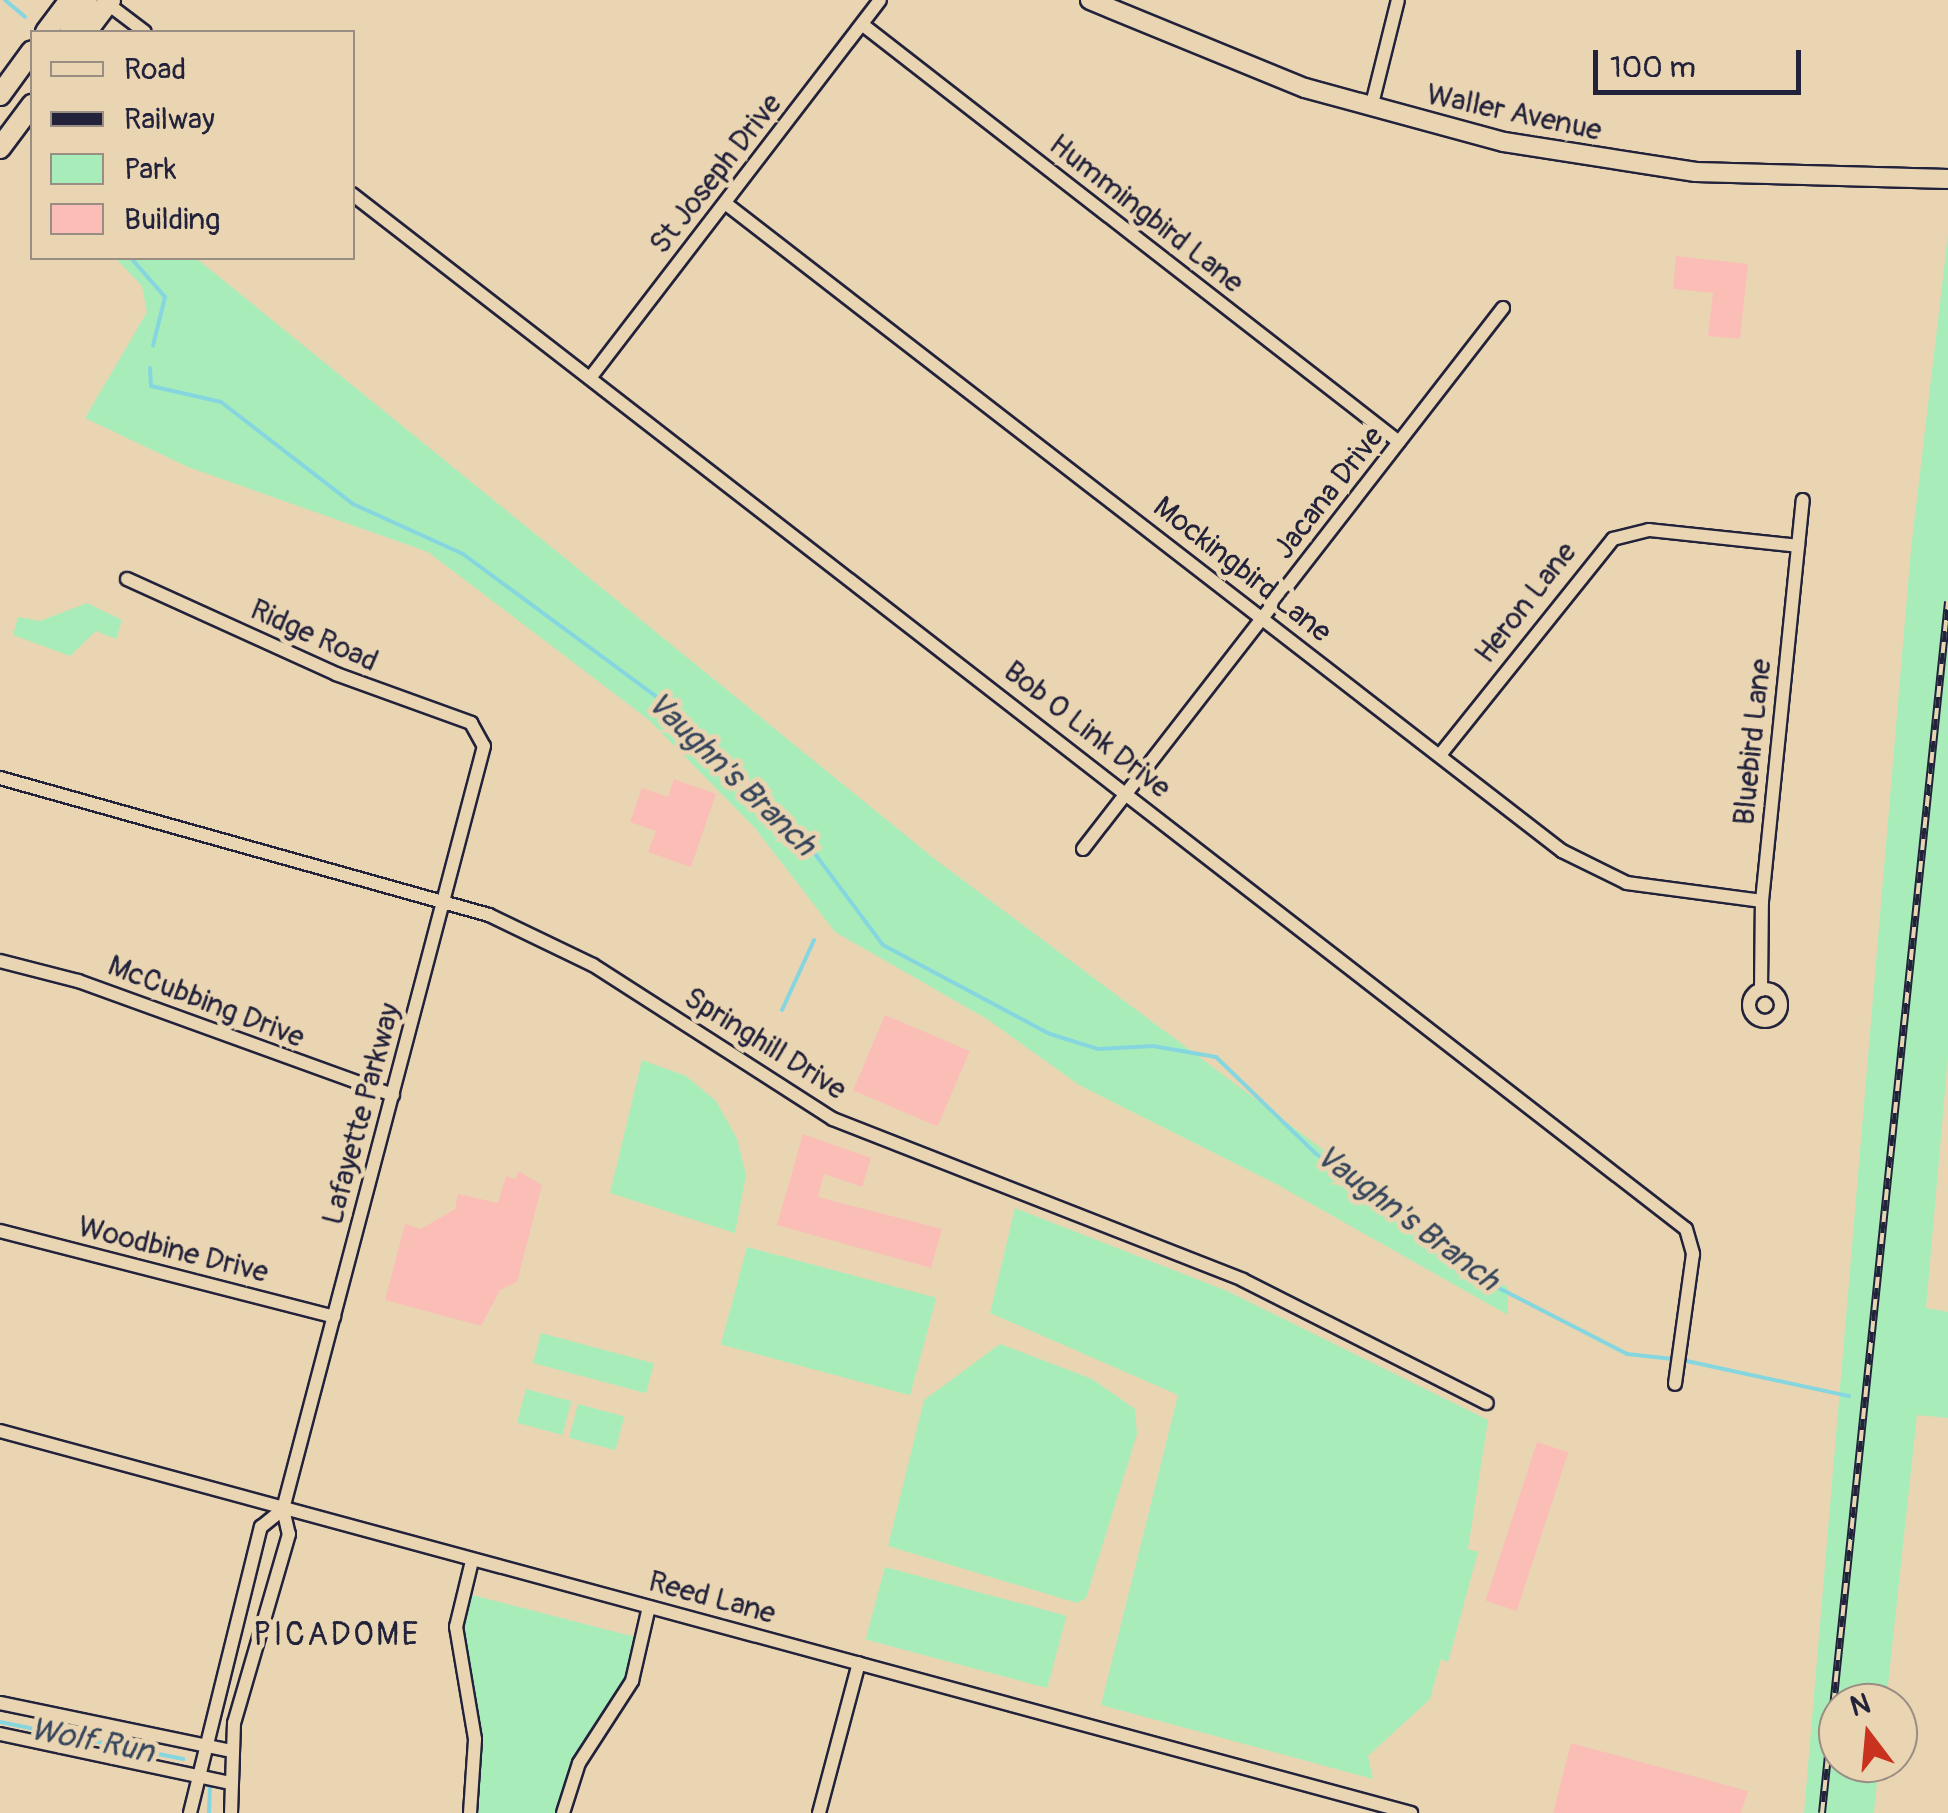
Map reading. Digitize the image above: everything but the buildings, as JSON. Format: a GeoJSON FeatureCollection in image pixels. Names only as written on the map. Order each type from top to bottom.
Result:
{"type":"FeatureCollection","features":[{"type":"Feature","properties":{"kind":"main road"},"geometry":{"type":"LineString","coordinates":[[48,30],[70,0]]}},
{"type":"Feature","properties":{"kind":"main road","name":"Waller Avenue"},"geometry":{"type":"LineString","coordinates":[[1090,0],[1242,65],[1370,108],[1618,162],[1799,179],[1948,179]]}},
{"type":"Feature","properties":{"kind":"main road"},"geometry":{"type":"LineString","coordinates":[[72,30],[103,1]]}},
{"type":"Feature","properties":{"kind":"main road"},"geometry":{"type":"LineString","coordinates":[[87,30],[103,1]]}},
{"type":"Feature","properties":{"kind":"main road"},"geometry":{"type":"LineString","coordinates":[[0,95],[30,54]]}},
{"type":"Feature","properties":{"kind":"main road"},"geometry":{"type":"LineString","coordinates":[[0,148],[30,108]]}},
{"type":"Feature","properties":{"kind":"street","name":"St Joseph Drive"},"geometry":{"type":"LineString","coordinates":[[590,378],[880,0]]}},
{"type":"Feature","properties":{"kind":"street"},"geometry":{"type":"LineString","coordinates":[[1370,108],[1398,0]]}},
{"type":"Feature","properties":{"kind":"street"},"geometry":{"type":"LineString","coordinates":[[103,1],[142,30]]}},
{"type":"Feature","properties":{"kind":"street","name":"Hummingbird Lane"},"geometry":{"type":"LineString","coordinates":[[862,25],[1400,442]]}},
{"type":"Feature","properties":{"kind":"street","name":"Bob O Link Drive"},"geometry":{"type":"LineString","coordinates":[[355,196],[1686,1229],[1693,1254],[1675,1384]]}},
{"type":"Feature","properties":{"kind":"street","name":"Mockingbird Lane"},"geometry":{"type":"LineString","coordinates":[[725,204],[1562,851],[1612,879],[1762,902]]}},
{"type":"Feature","properties":{"kind":"street","name":"Jacana Drive"},"geometry":{"type":"LineString","coordinates":[[1083,849],[1129,795],[1503,308]]}},
{"type":"Feature","properties":{"kind":"street","name":"Bluebird Lane"},"geometry":{"type":"LineString","coordinates":[[1760,990],[1762,902],[1803,500]]}},
{"type":"Feature","properties":{"kind":"street","name":"Heron Lane"},"geometry":{"type":"LineString","coordinates":[[1440,755],[1612,540],[1649,530],[1798,546]]}},
{"type":"Feature","properties":{"kind":"street","name":"Ridge Road"},"geometry":{"type":"LineString","coordinates":[[127,579],[482,732]]}},
{"type":"Feature","properties":{"kind":"street","name":"Lafayette Parkway"},"geometry":{"type":"LineString","coordinates":[[231,1813],[232,1750],[288,1534],[284,1508],[482,767],[482,732]]}},
{"type":"Feature","properties":{"kind":"street","name":"Springhill Drive"},"geometry":{"type":"LineString","coordinates":[[0,778],[444,898],[592,964],[833,1118],[1243,1280],[1487,1403]]}},
{"type":"Feature","properties":{"kind":"street","name":"McCubbing Drive"},"geometry":{"type":"LineString","coordinates":[[0,961],[91,985],[392,1095]]}},
{"type":"Feature","properties":{"kind":"street","name":"Woodbine Drive"},"geometry":{"type":"LineString","coordinates":[[0,1231],[334,1316]]}},
{"type":"Feature","properties":{"kind":"street","name":"Reed Lane"},"geometry":{"type":"LineString","coordinates":[[0,1431],[859,1663],[1376,1809],[1410,1813]]}},
{"type":"Feature","properties":{"kind":"street","name":"Lafayette Parkway"},"geometry":{"type":"LineString","coordinates":[[190,1813],[202,1744],[261,1527],[284,1508]]}},
{"type":"Feature","properties":{"kind":"street"},"geometry":{"type":"LineString","coordinates":[[470,1813],[475,1739],[456,1627],[472,1561]]}},
{"type":"Feature","properties":{"kind":"street"},"geometry":{"type":"LineString","coordinates":[[563,1813],[579,1763],[632,1682],[648,1607]]}},
{"type":"Feature","properties":{"kind":"street"},"geometry":{"type":"LineString","coordinates":[[819,1813],[859,1663]]}},
{"type":"Feature","properties":{"kind":"street"},"geometry":{"type":"LineString","coordinates":[[0,1703],[232,1750]]}},
{"type":"Feature","properties":{"kind":"street"},"geometry":{"type":"LineString","coordinates":[[0,1734],[232,1783]]}},
{"type":"Feature","properties":{"kind":"green space"},"geometry":{"type":"Polygon","coordinates":[[[1948,235],[1948,1056],[1926,1308],[1948,1312],[1948,1418],[1917,1415],[1888,1683],[1818,1683],[1818,1783],[1877,1783],[1874,1813],[1804,1813],[1911,549],[1948,235]]]}},
{"type":"Feature","properties":{"kind":"green space"},"geometry":{"type":"Polygon","coordinates":[[[117,260],[198,260],[936,860],[1508,1288],[1508,1315],[1278,1185],[1079,1085],[987,1019],[835,932],[754,827],[649,720],[428,552],[188,467],[85,418],[147,312],[142,286],[117,260]]]}},
{"type":"Feature","properties":{"kind":"green space"},"geometry":{"type":"Polygon","coordinates":[[[87,603],[122,620],[116,639],[96,631],[70,656],[13,635],[18,617],[40,621],[87,603]]]}},
{"type":"Feature","properties":{"kind":"green space"},"geometry":{"type":"Polygon","coordinates":[[[642,1060],[686,1076],[716,1101],[737,1139],[746,1175],[735,1233],[610,1193],[642,1060]]]}},
{"type":"Feature","properties":{"kind":"green space"},"geometry":{"type":"Polygon","coordinates":[[[1015,1208],[1227,1291],[1488,1420],[1468,1549],[1478,1552],[1448,1662],[1441,1659],[1430,1699],[1368,1756],[1373,1779],[1101,1705],[1178,1395],[990,1313],[1015,1208]]]}},
{"type":"Feature","properties":{"kind":"green space"},"geometry":{"type":"Polygon","coordinates":[[[747,1247],[936,1298],[910,1395],[721,1345],[747,1247]]]}},
{"type":"Feature","properties":{"kind":"green space"},"geometry":{"type":"Polygon","coordinates":[[[541,1333],[654,1363],[646,1393],[533,1363],[541,1333]]]}},
{"type":"Feature","properties":{"kind":"green space"},"geometry":{"type":"Polygon","coordinates":[[[1000,1344],[1092,1379],[1135,1409],[1137,1434],[1086,1598],[1077,1603],[888,1546],[924,1400],[1000,1344]]]}},
{"type":"Feature","properties":{"kind":"green space"},"geometry":{"type":"Polygon","coordinates":[[[526,1389],[571,1401],[562,1435],[517,1423],[526,1389]]]}},
{"type":"Feature","properties":{"kind":"green space"},"geometry":{"type":"Polygon","coordinates":[[[578,1404],[624,1416],[615,1450],[569,1438],[578,1404]]]}},
{"type":"Feature","properties":{"kind":"green space"},"geometry":{"type":"Polygon","coordinates":[[[885,1567],[1067,1616],[1047,1688],[866,1639],[885,1567]]]}},
{"type":"Feature","properties":{"kind":"green space"},"geometry":{"type":"Polygon","coordinates":[[[464,1593],[643,1639],[639,1660],[579,1763],[563,1813],[474,1813],[476,1761],[459,1672],[464,1593]]]}},
{"type":"Feature","properties":{"kind":"waterway","name":"Vaughn's Branch"},"geometry":{"type":"LineString","coordinates":[[5,0],[25,17]]}},
{"type":"Feature","properties":{"kind":"waterway","name":"Vaughn's Branch"},"geometry":{"type":"LineString","coordinates":[[133,260],[165,297],[153,346]]}},
{"type":"Feature","properties":{"kind":"waterway","name":"Vaughn's Branch"},"geometry":{"type":"LineString","coordinates":[[150,368],[151,386],[221,402],[353,504],[463,554],[658,698],[795,827],[883,945],[1050,1034],[1098,1049],[1153,1046],[1216,1057],[1315,1153],[1483,1280],[1627,1354],[1673,1359]]}},
{"type":"Feature","properties":{"kind":"waterway"},"geometry":{"type":"LineString","coordinates":[[782,1010],[814,940]]}},
{"type":"Feature","properties":{"kind":"waterway","name":"Vaughn's Branch"},"geometry":{"type":"LineString","coordinates":[[1682,1360],[1849,1396]]}},
{"type":"Feature","properties":{"kind":"waterway","name":"Wolf Run"},"geometry":{"type":"LineString","coordinates":[[0,1722],[183,1759]]}},
{"type":"Feature","properties":{"kind":"waterway","name":"Wolf Run"},"geometry":{"type":"LineString","coordinates":[[209,1813],[210,1785]]}},
{"type":"Feature","properties":{"kind":"railway"},"geometry":{"type":"LineString","coordinates":[[1822,1813],[1948,602]]}},
{"type":"Feature","properties":{"kind":"district","name":"PICADOME"},"geometry":{"type":"Point","coordinates":[337,1635]}}]}
